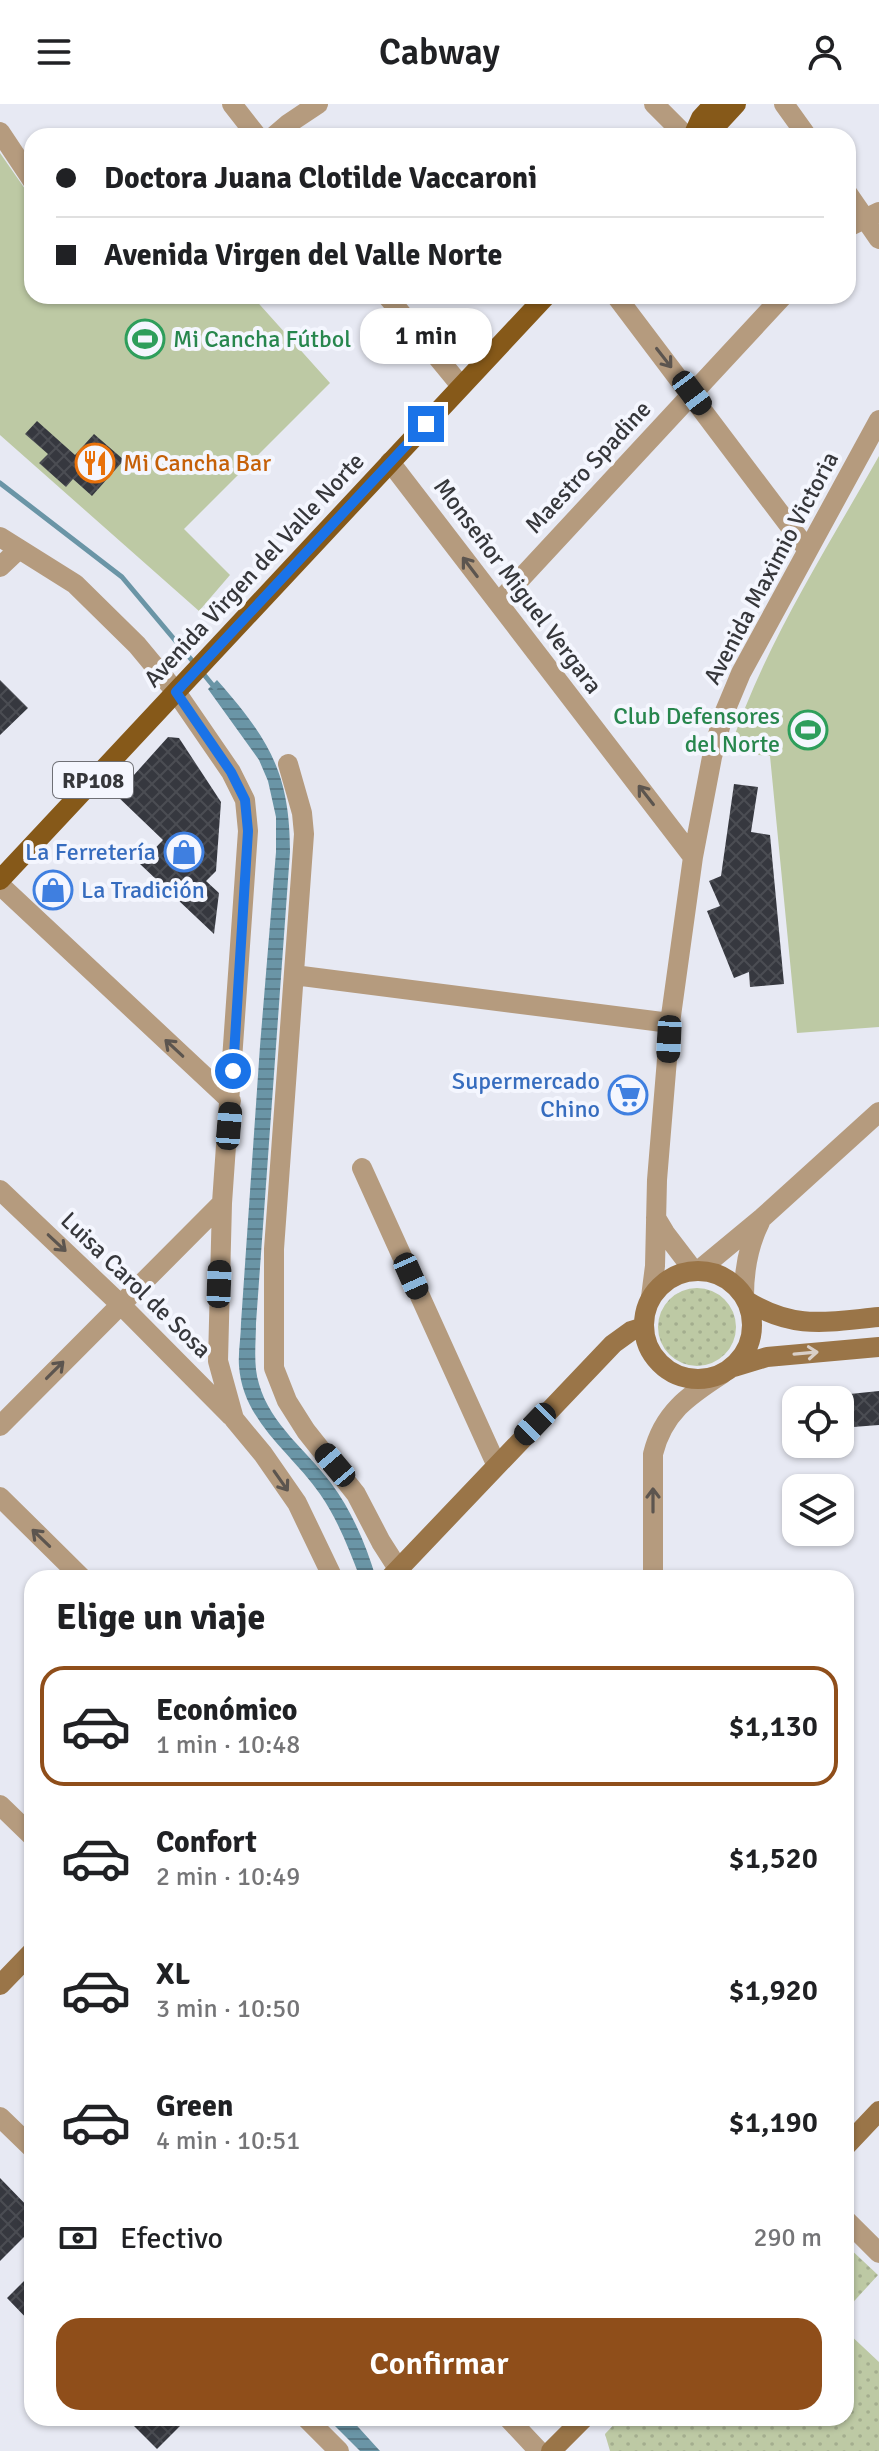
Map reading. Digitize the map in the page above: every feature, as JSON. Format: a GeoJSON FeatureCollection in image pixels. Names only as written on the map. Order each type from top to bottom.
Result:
{"type":"FeatureCollection","features":[{"type":"Feature","properties":{"kind":"main road"},"geometry":{"type":"LineString","coordinates":[[697,128],[714,104]]}},
{"type":"Feature","properties":{"kind":"main road"},"geometry":{"type":"LineString","coordinates":[[714,128],[736,104]]}},
{"type":"Feature","properties":{"kind":"main road","name":"Avenida Virgen del Valle Norte"},"geometry":{"type":"LineString","coordinates":[[0,882],[538,304]]}},
{"type":"Feature","properties":{"kind":"main road"},"geometry":{"type":"LineString","coordinates":[[879,1317],[809,1323],[791,1321],[773,1315],[745,1298],[724,1278],[696,1271],[669,1279],[651,1297],[645,1311],[644,1327],[646,1342],[653,1356],[677,1376],[692,1380],[707,1379],[767,1357],[879,1347]]}},
{"type":"Feature","properties":{"kind":"main road"},"geometry":{"type":"LineString","coordinates":[[728,1371],[745,1353],[751,1336],[752,1318],[745,1298]]}},
{"type":"Feature","properties":{"kind":"main road"},"geometry":{"type":"LineString","coordinates":[[401,1570],[496,1464],[613,1344],[631,1331],[644,1327]]}},
{"type":"Feature","properties":{"kind":"main road"},"geometry":{"type":"LineString","coordinates":[[0,1985],[24,1960]]}},
{"type":"Feature","properties":{"kind":"main road"},"geometry":{"type":"LineString","coordinates":[[854,2138],[879,2111]]}},
{"type":"Feature","properties":{"kind":"main road"},"geometry":{"type":"LineString","coordinates":[[551,2451],[576,2426]]}},
{"type":"Feature","properties":{"kind":"street"},"geometry":{"type":"LineString","coordinates":[[232,104],[251,128]]}},
{"type":"Feature","properties":{"kind":"street"},"geometry":{"type":"LineString","coordinates":[[283,128],[318,104]]}},
{"type":"Feature","properties":{"kind":"street"},"geometry":{"type":"LineString","coordinates":[[654,104],[678,128]]}},
{"type":"Feature","properties":{"kind":"street"},"geometry":{"type":"LineString","coordinates":[[784,104],[801,128]]}},
{"type":"Feature","properties":{"kind":"street"},"geometry":{"type":"LineString","coordinates":[[0,132],[24,168]]}},
{"type":"Feature","properties":{"kind":"street"},"geometry":{"type":"LineString","coordinates":[[864,219],[879,239]]}},
{"type":"Feature","properties":{"kind":"street"},"geometry":{"type":"LineString","coordinates":[[394,304],[461,386]]}},
{"type":"Feature","properties":{"kind":"street"},"geometry":{"type":"LineString","coordinates":[[622,304],[807,549]]}},
{"type":"Feature","properties":{"kind":"street","name":"Maestro Spadine"},"geometry":{"type":"LineString","coordinates":[[498,603],[775,304]]}},
{"type":"Feature","properties":{"kind":"street","name":"Avenida Maximio Victoria"},"geometry":{"type":"LineString","coordinates":[[651,1297],[670,1023],[693,857],[712,757],[723,716],[741,673],[879,420]]}},
{"type":"Feature","properties":{"kind":"street","name":"Monseñor Miguel Vergara"},"geometry":{"type":"LineString","coordinates":[[390,462],[693,857]]}},
{"type":"Feature","properties":{"kind":"street"},"geometry":{"type":"LineString","coordinates":[[0,537],[75,584],[181,686],[245,800],[248,831],[222,1203],[218,1361],[234,1419]]}},
{"type":"Feature","properties":{"kind":"street"},"geometry":{"type":"LineString","coordinates":[[0,567],[18,550]]}},
{"type":"Feature","properties":{"kind":"street"},"geometry":{"type":"LineString","coordinates":[[288,764],[302,813],[304,834],[274,1249],[274,1368],[287,1401],[300,1421],[356,1494],[394,1570]]}},
{"type":"Feature","properties":{"kind":"street"},"geometry":{"type":"LineString","coordinates":[[0,882],[231,1101]]}},
{"type":"Feature","properties":{"kind":"street"},"geometry":{"type":"LineString","coordinates":[[294,975],[670,1023]]}},
{"type":"Feature","properties":{"kind":"street"},"geometry":{"type":"LineString","coordinates":[[656,1218],[674,1247],[696,1271],[762,1218],[879,1112]]}},
{"type":"Feature","properties":{"kind":"street"},"geometry":{"type":"LineString","coordinates":[[362,1168],[496,1464]]}},
{"type":"Feature","properties":{"kind":"street","name":"Luisa Carol de Sosa"},"geometry":{"type":"LineString","coordinates":[[0,1190],[120,1304],[234,1419],[297,1503],[329,1570]]}},
{"type":"Feature","properties":{"kind":"street"},"geometry":{"type":"LineString","coordinates":[[0,1426],[222,1203]]}},
{"type":"Feature","properties":{"kind":"street"},"geometry":{"type":"LineString","coordinates":[[745,1298],[744,1279],[749,1250],[762,1218]]}},
{"type":"Feature","properties":{"kind":"street"},"geometry":{"type":"LineString","coordinates":[[653,1570],[653,1454],[658,1434],[681,1403],[728,1371]]}},
{"type":"Feature","properties":{"kind":"street"},"geometry":{"type":"LineString","coordinates":[[0,1497],[74,1570]]}},
{"type":"Feature","properties":{"kind":"street"},"geometry":{"type":"LineString","coordinates":[[0,1805],[24,1828]]}},
{"type":"Feature","properties":{"kind":"street"},"geometry":{"type":"LineString","coordinates":[[0,2117],[24,2140]]}},
{"type":"Feature","properties":{"kind":"street"},"geometry":{"type":"LineString","coordinates":[[854,2228],[879,2253]]}},
{"type":"Feature","properties":{"kind":"street"},"geometry":{"type":"LineString","coordinates":[[314,2426],[339,2451]]}},
{"type":"Feature","properties":{"kind":"street"},"geometry":{"type":"LineString","coordinates":[[516,2426],[539,2451]]}},
{"type":"Feature","properties":{"kind":"green space","name":"Mi Cancha Fútbol"},"geometry":{"type":"Polygon","coordinates":[[[0,153],[24,188],[24,304],[259,304],[330,383],[184,529],[230,575],[199,611],[0,435],[0,153]]]}},
{"type":"Feature","properties":{"kind":"green space","name":"Club Defensores del Norte"},"geometry":{"type":"Polygon","coordinates":[[[879,456],[879,1027],[797,1033],[770,756],[729,752],[777,638],[879,456]]]}},
{"type":"Feature","properties":{"kind":"green space"},"geometry":{"type":"Polygon","coordinates":[[[697,1288],[712,1291],[724,1300],[733,1312],[736,1327],[733,1342],[724,1354],[712,1363],[697,1366],[682,1363],[670,1354],[661,1342],[658,1327],[661,1312],[670,1300],[682,1291],[697,1288]]]}},
{"type":"Feature","properties":{"kind":"green space"},"geometry":{"type":"Polygon","coordinates":[[[854,2252],[878,2275],[854,2301],[854,2252]]]}},
{"type":"Feature","properties":{"kind":"green space"},"geometry":{"type":"Polygon","coordinates":[[[854,2339],[879,2362],[879,2451],[610,2451],[605,2434],[612,2426],[854,2426],[854,2339]]]}},
{"type":"Feature","properties":{"kind":"water"},"geometry":{"type":"Polygon","coordinates":[[[217,680],[263,740],[281,778],[289,824],[290,852],[256,1323],[257,1377],[272,1412],[290,1437],[322,1471],[345,1505],[373,1570],[357,1570],[326,1504],[259,1420],[242,1386],[239,1350],[276,852],[276,817],[268,781],[259,760],[208,689],[217,680]]]}},
{"type":"Feature","properties":{"kind":"water"},"geometry":{"type":"Polygon","coordinates":[[[335,2426],[357,2426],[380,2451],[360,2451],[335,2426]]]}},
{"type":"Feature","properties":{"kind":"building"},"geometry":{"type":"Polygon","coordinates":[[[37,421],[75,455],[94,434],[124,460],[92,496],[73,479],[66,487],[39,463],[48,454],[25,434],[37,421]]]}},
{"type":"Feature","properties":{"kind":"building"},"geometry":{"type":"Polygon","coordinates":[[[0,680],[28,708],[0,735],[0,680]]]}},
{"type":"Feature","properties":{"kind":"building","name":"La Ferretería"},"geometry":{"type":"Polygon","coordinates":[[[168,737],[179,738],[221,802],[216,871],[206,881],[219,893],[214,934],[140,864],[163,840],[116,795],[168,737]]]}},
{"type":"Feature","properties":{"kind":"building"},"geometry":{"type":"Polygon","coordinates":[[[734,784],[758,787],[751,832],[770,835],[784,984],[750,987],[749,972],[734,978],[707,911],[720,906],[709,881],[721,876],[734,784]]]}},
{"type":"Feature","properties":{"kind":"building"},"geometry":{"type":"Polygon","coordinates":[[[879,1391],[879,1425],[854,1427],[854,1394],[879,1391]]]}},
{"type":"Feature","properties":{"kind":"building"},"geometry":{"type":"Polygon","coordinates":[[[0,2178],[24,2203],[24,2237],[0,2261],[0,2178]]]}},
{"type":"Feature","properties":{"kind":"building"},"geometry":{"type":"Polygon","coordinates":[[[24,2281],[24,2316],[7,2298],[24,2281]]]}},
{"type":"Feature","properties":{"kind":"building"},"geometry":{"type":"Polygon","coordinates":[[[134,2426],[180,2426],[157,2449],[134,2426]]]}},
{"type":"Feature","properties":{"kind":"waterway"},"geometry":{"type":"LineString","coordinates":[[0,483],[122,577],[195,664]]}},
{"type":"Feature","properties":{"kind":"waterway"},"geometry":{"type":"LineString","coordinates":[[201,671],[215,688]]}},
{"type":"Feature","properties":{"kind":"place","name":"Mi Cancha Fútbol"},"geometry":{"type":"Point","coordinates":[145,339]}},
{"type":"Feature","properties":{"kind":"place","name":"Mi Cancha Bar"},"geometry":{"type":"Point","coordinates":[95,463]}},
{"type":"Feature","properties":{"kind":"place","name":"Club Defensores del Norte"},"geometry":{"type":"Point","coordinates":[808,730]}},
{"type":"Feature","properties":{"kind":"place","name":"La Ferretería"},"geometry":{"type":"Point","coordinates":[184,852]}},
{"type":"Feature","properties":{"kind":"place","name":"La Tradición"},"geometry":{"type":"Point","coordinates":[53,890]}},
{"type":"Feature","properties":{"kind":"place","name":"Supermercado Chino"},"geometry":{"type":"Point","coordinates":[628,1095]}},
{"type":"Feature","properties":{"kind":"route"},"geometry":{"type":"LineString","coordinates":[[233,1071],[248,831],[245,800],[231,772],[176,692],[426,424]]}}]}
